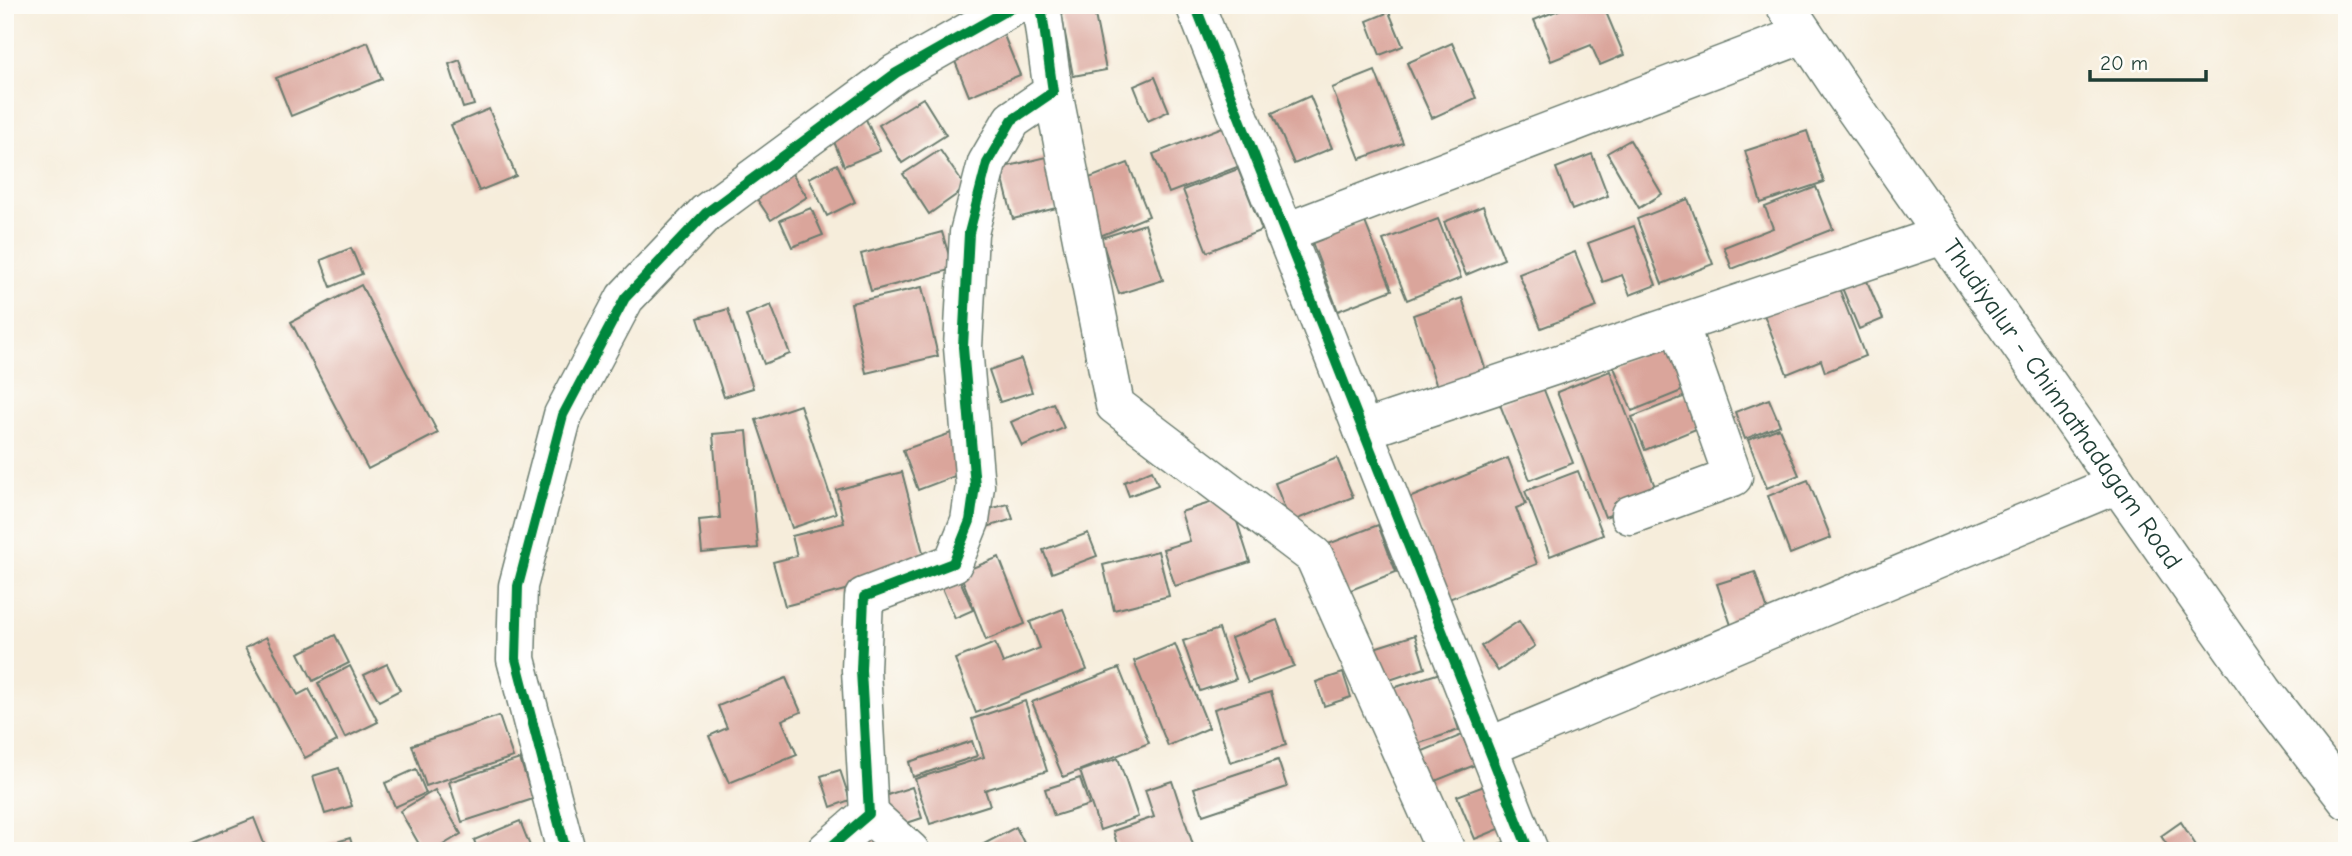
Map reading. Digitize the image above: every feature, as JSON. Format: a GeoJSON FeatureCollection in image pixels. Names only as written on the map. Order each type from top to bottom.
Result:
{"type":"FeatureCollection","features":[{"type":"Feature","properties":{"kind":"street"},"geometry":{"type":"LineString","coordinates":[[566,851],[516,659],[519,586],[563,415],[618,309],[625,298],[706,213],[896,73],[1016,5]]}},
{"type":"Feature","properties":{"kind":"street"},"geometry":{"type":"LineString","coordinates":[[1041,5],[1053,92],[1115,405],[1314,556],[1446,851]]}},
{"type":"Feature","properties":{"kind":"street"},"geometry":{"type":"LineString","coordinates":[[1195,5],[1529,851]]}},
{"type":"Feature","properties":{"kind":"street"},"geometry":{"type":"LineString","coordinates":[[1284,233],[1795,20]]}},
{"type":"Feature","properties":{"kind":"street","name":"Thudiyalur - Chinnathadagam Road"},"geometry":{"type":"LineString","coordinates":[[1795,20],[2263,691],[2347,800]]}},
{"type":"Feature","properties":{"kind":"street"},"geometry":{"type":"LineString","coordinates":[[910,851],[869,814],[861,670],[864,597],[953,563],[971,521],[975,485],[963,347],[969,233],[988,163],[1012,120],[1053,92]]}},
{"type":"Feature","properties":{"kind":"street"},"geometry":{"type":"LineString","coordinates":[[1363,430],[1943,235]]}},
{"type":"Feature","properties":{"kind":"street"},"geometry":{"type":"LineString","coordinates":[[1630,515],[1733,477],[1679,324]]}},
{"type":"Feature","properties":{"kind":"street"},"geometry":{"type":"LineString","coordinates":[[1488,747],[2117,484]]}},
{"type":"Feature","properties":{"kind":"street"},"geometry":{"type":"LineString","coordinates":[[826,851],[869,814]]}},
{"type":"Feature","properties":{"kind":"building"},"geometry":{"type":"Polygon","coordinates":[[[1093,5],[1106,70],[1073,76],[1060,7],[1093,5]]]}},
{"type":"Feature","properties":{"kind":"building"},"geometry":{"type":"Polygon","coordinates":[[[1571,5],[1603,5],[1624,55],[1600,65],[1591,45],[1551,61],[1534,20],[1571,5]]]}},
{"type":"Feature","properties":{"kind":"building"},"geometry":{"type":"Polygon","coordinates":[[[1389,12],[1403,46],[1380,55],[1367,21],[1389,12]]]}},
{"type":"Feature","properties":{"kind":"building"},"geometry":{"type":"Polygon","coordinates":[[[1003,33],[1020,75],[969,96],[952,54],[1003,33]]]}},
{"type":"Feature","properties":{"kind":"building"},"geometry":{"type":"Polygon","coordinates":[[[368,42],[382,79],[291,116],[276,78],[368,42]]]}},
{"type":"Feature","properties":{"kind":"building"},"geometry":{"type":"Polygon","coordinates":[[[1452,43],[1476,98],[1432,118],[1407,63],[1452,43]]]}},
{"type":"Feature","properties":{"kind":"building"},"geometry":{"type":"Polygon","coordinates":[[[460,60],[474,105],[463,108],[449,64],[460,60]]]}},
{"type":"Feature","properties":{"kind":"building"},"geometry":{"type":"Polygon","coordinates":[[[1375,71],[1403,143],[1360,159],[1332,88],[1375,71]]]}},
{"type":"Feature","properties":{"kind":"building"},"geometry":{"type":"Polygon","coordinates":[[[1155,77],[1169,111],[1148,121],[1134,86],[1155,77]]]}},
{"type":"Feature","properties":{"kind":"building"},"geometry":{"type":"Polygon","coordinates":[[[1310,96],[1332,148],[1294,164],[1272,113],[1310,96]]]}},
{"type":"Feature","properties":{"kind":"building"},"geometry":{"type":"Polygon","coordinates":[[[923,98],[946,135],[902,163],[879,125],[923,98]]]}},
{"type":"Feature","properties":{"kind":"building"},"geometry":{"type":"Polygon","coordinates":[[[489,109],[516,176],[479,191],[451,125],[489,109]]]}},
{"type":"Feature","properties":{"kind":"building"},"geometry":{"type":"Polygon","coordinates":[[[865,117],[880,151],[844,166],[830,132],[865,117]]]}},
{"type":"Feature","properties":{"kind":"building"},"geometry":{"type":"Polygon","coordinates":[[[1225,126],[1240,166],[1169,193],[1153,154],[1225,126]]]}},
{"type":"Feature","properties":{"kind":"building"},"geometry":{"type":"Polygon","coordinates":[[[1807,131],[1824,182],[1761,203],[1745,151],[1807,131]]]}},
{"type":"Feature","properties":{"kind":"building"},"geometry":{"type":"Polygon","coordinates":[[[1630,140],[1662,194],[1639,208],[1607,153],[1630,140]]]}},
{"type":"Feature","properties":{"kind":"building"},"geometry":{"type":"Polygon","coordinates":[[[940,150],[966,188],[929,214],[903,174],[940,150]]]}},
{"type":"Feature","properties":{"kind":"building"},"geometry":{"type":"Polygon","coordinates":[[[1592,154],[1608,196],[1572,210],[1556,168],[1592,154]]]}},
{"type":"Feature","properties":{"kind":"building"},"geometry":{"type":"Polygon","coordinates":[[[1055,155],[1068,205],[1013,219],[1000,168],[1055,155]]]}},
{"type":"Feature","properties":{"kind":"building"},"geometry":{"type":"Polygon","coordinates":[[[1128,163],[1149,216],[1100,236],[1079,182],[1128,163]]]}},
{"type":"Feature","properties":{"kind":"building"},"geometry":{"type":"Polygon","coordinates":[[[837,164],[855,202],[827,216],[809,178],[837,164]]]}},
{"type":"Feature","properties":{"kind":"building"},"geometry":{"type":"Polygon","coordinates":[[[787,166],[807,197],[771,220],[751,190],[787,166]]]}},
{"type":"Feature","properties":{"kind":"building"},"geometry":{"type":"Polygon","coordinates":[[[1238,169],[1262,230],[1207,252],[1183,190],[1238,169]]]}},
{"type":"Feature","properties":{"kind":"building"},"geometry":{"type":"Polygon","coordinates":[[[1816,187],[1833,229],[1732,269],[1724,247],[1773,228],[1765,207],[1816,187]]]}},
{"type":"Feature","properties":{"kind":"building"},"geometry":{"type":"Polygon","coordinates":[[[1688,199],[1713,264],[1662,284],[1637,219],[1688,199]]]}},
{"type":"Feature","properties":{"kind":"building"},"geometry":{"type":"Polygon","coordinates":[[[1483,206],[1504,259],[1466,275],[1444,222],[1483,206]]]}},
{"type":"Feature","properties":{"kind":"building"},"geometry":{"type":"Polygon","coordinates":[[[811,208],[823,235],[792,247],[780,220],[811,208]]]}},
{"type":"Feature","properties":{"kind":"building"},"geometry":{"type":"Polygon","coordinates":[[[1438,219],[1461,278],[1407,300],[1383,240],[1438,219]]]}},
{"type":"Feature","properties":{"kind":"building"},"geometry":{"type":"Polygon","coordinates":[[[1365,222],[1392,290],[1338,311],[1312,242],[1365,222]]]}},
{"type":"Feature","properties":{"kind":"building"},"geometry":{"type":"Polygon","coordinates":[[[1145,224],[1163,280],[1119,294],[1101,238],[1145,224]]]}},
{"type":"Feature","properties":{"kind":"building"},"geometry":{"type":"Polygon","coordinates":[[[1634,226],[1656,285],[1630,295],[1622,275],[1603,282],[1588,243],[1634,226]]]}},
{"type":"Feature","properties":{"kind":"building"},"geometry":{"type":"Polygon","coordinates":[[[942,232],[953,269],[871,291],[861,254],[942,232]]]}},
{"type":"Feature","properties":{"kind":"building"},"geometry":{"type":"Polygon","coordinates":[[[351,248],[362,274],[331,287],[321,260],[351,248]]]}},
{"type":"Feature","properties":{"kind":"building"},"geometry":{"type":"Polygon","coordinates":[[[1575,252],[1597,307],[1541,328],[1519,274],[1575,252]]]}},
{"type":"Feature","properties":{"kind":"building"},"geometry":{"type":"Polygon","coordinates":[[[1864,274],[1883,319],[1859,329],[1840,283],[1864,274]]]}},
{"type":"Feature","properties":{"kind":"building"},"geometry":{"type":"Polygon","coordinates":[[[1837,283],[1865,356],[1825,372],[1821,360],[1787,374],[1763,312],[1837,283]]]}},
{"type":"Feature","properties":{"kind":"building"},"geometry":{"type":"Polygon","coordinates":[[[361,285],[438,433],[368,469],[291,322],[361,285]]]}},
{"type":"Feature","properties":{"kind":"building"},"geometry":{"type":"Polygon","coordinates":[[[922,287],[938,356],[866,373],[851,303],[922,287]]]}},
{"type":"Feature","properties":{"kind":"building"},"geometry":{"type":"Polygon","coordinates":[[[1462,298],[1489,380],[1440,396],[1413,315],[1462,298]]]}},
{"type":"Feature","properties":{"kind":"building"},"geometry":{"type":"Polygon","coordinates":[[[771,305],[790,354],[764,364],[746,315],[771,305]]]}},
{"type":"Feature","properties":{"kind":"building"},"geometry":{"type":"Polygon","coordinates":[[[728,309],[753,388],[724,397],[698,318],[728,309]]]}},
{"type":"Feature","properties":{"kind":"building"},"geometry":{"type":"Polygon","coordinates":[[[1670,341],[1689,388],[1632,411],[1613,365],[1670,341]]]}},
{"type":"Feature","properties":{"kind":"building"},"geometry":{"type":"Polygon","coordinates":[[[1021,359],[1032,392],[1000,402],[989,370],[1021,359]]]}},
{"type":"Feature","properties":{"kind":"building"},"geometry":{"type":"Polygon","coordinates":[[[1610,371],[1659,497],[1605,517],[1557,392],[1610,371]]]}},
{"type":"Feature","properties":{"kind":"building"},"geometry":{"type":"Polygon","coordinates":[[[1542,385],[1573,463],[1530,480],[1499,402],[1542,385]]]}},
{"type":"Feature","properties":{"kind":"building"},"geometry":{"type":"Polygon","coordinates":[[[1688,395],[1701,427],[1645,450],[1632,417],[1688,395]]]}},
{"type":"Feature","properties":{"kind":"building"},"geometry":{"type":"Polygon","coordinates":[[[1769,399],[1780,425],[1745,439],[1735,412],[1769,399]]]}},
{"type":"Feature","properties":{"kind":"building"},"geometry":{"type":"Polygon","coordinates":[[[1053,403],[1064,428],[1022,446],[1011,422],[1053,403]]]}},
{"type":"Feature","properties":{"kind":"building"},"geometry":{"type":"Polygon","coordinates":[[[800,405],[836,513],[792,528],[756,420],[800,405]]]}},
{"type":"Feature","properties":{"kind":"building"},"geometry":{"type":"Polygon","coordinates":[[[1779,428],[1799,475],[1767,488],[1748,440],[1779,428]]]}},
{"type":"Feature","properties":{"kind":"building"},"geometry":{"type":"Polygon","coordinates":[[[747,431],[758,548],[702,553],[699,520],[720,518],[713,434],[747,431]]]}},
{"type":"Feature","properties":{"kind":"building"},"geometry":{"type":"Polygon","coordinates":[[[954,432],[968,471],[918,490],[903,450],[954,432]]]}},
{"type":"Feature","properties":{"kind":"building"},"geometry":{"type":"Polygon","coordinates":[[[1337,458],[1353,497],[1290,522],[1275,483],[1337,458]]]}},
{"type":"Feature","properties":{"kind":"building"},"geometry":{"type":"Polygon","coordinates":[[[1508,458],[1526,504],[1516,508],[1537,564],[1449,599],[1409,498],[1508,458]]]}},
{"type":"Feature","properties":{"kind":"building"},"geometry":{"type":"Polygon","coordinates":[[[1152,470],[1158,485],[1129,496],[1124,482],[1152,470]]]}},
{"type":"Feature","properties":{"kind":"building"},"geometry":{"type":"Polygon","coordinates":[[[1578,471],[1603,535],[1550,556],[1525,491],[1578,471]]]}},
{"type":"Feature","properties":{"kind":"building"},"geometry":{"type":"Polygon","coordinates":[[[902,472],[927,568],[785,606],[773,562],[797,556],[792,536],[844,523],[836,490],[902,472]]]}},
{"type":"Feature","properties":{"kind":"building"},"geometry":{"type":"Polygon","coordinates":[[[1808,480],[1831,538],[1790,554],[1768,496],[1808,480]]]}},
{"type":"Feature","properties":{"kind":"building"},"geometry":{"type":"Polygon","coordinates":[[[1229,497],[1250,562],[1175,586],[1163,549],[1190,541],[1181,512],[1229,497]]]}},
{"type":"Feature","properties":{"kind":"building"},"geometry":{"type":"Polygon","coordinates":[[[1008,504],[1013,519],[987,527],[982,511],[1008,504]]]}},
{"type":"Feature","properties":{"kind":"building"},"geometry":{"type":"Polygon","coordinates":[[[1378,525],[1396,572],[1341,594],[1323,546],[1378,525]]]}},
{"type":"Feature","properties":{"kind":"building"},"geometry":{"type":"Polygon","coordinates":[[[1088,533],[1097,556],[1052,573],[1043,550],[1088,533]]]}},
{"type":"Feature","properties":{"kind":"building"},"geometry":{"type":"Polygon","coordinates":[[[1158,551],[1169,596],[1114,610],[1103,565],[1158,551]]]}},
{"type":"Feature","properties":{"kind":"building"},"geometry":{"type":"Polygon","coordinates":[[[999,557],[1025,624],[986,640],[960,573],[999,557]]]}},
{"type":"Feature","properties":{"kind":"building"},"geometry":{"type":"Polygon","coordinates":[[[1755,572],[1769,614],[1731,625],[1717,584],[1755,572]]]}},
{"type":"Feature","properties":{"kind":"building"},"geometry":{"type":"Polygon","coordinates":[[[960,580],[973,610],[955,618],[942,588],[960,580]]]}},
{"type":"Feature","properties":{"kind":"building"},"geometry":{"type":"Polygon","coordinates":[[[1063,609],[1087,670],[976,713],[955,659],[995,643],[1003,663],[1040,648],[1030,622],[1063,609]]]}},
{"type":"Feature","properties":{"kind":"building"},"geometry":{"type":"Polygon","coordinates":[[[1277,620],[1294,666],[1248,683],[1231,638],[1277,620]]]}},
{"type":"Feature","properties":{"kind":"building"},"geometry":{"type":"Polygon","coordinates":[[[1519,621],[1535,646],[1498,671],[1481,646],[1519,621]]]}},
{"type":"Feature","properties":{"kind":"building"},"geometry":{"type":"Polygon","coordinates":[[[1219,629],[1236,679],[1200,691],[1183,641],[1219,629]]]}},
{"type":"Feature","properties":{"kind":"building"},"geometry":{"type":"Polygon","coordinates":[[[335,635],[349,663],[313,681],[299,653],[335,635]]]}},
{"type":"Feature","properties":{"kind":"building"},"geometry":{"type":"Polygon","coordinates":[[[1415,635],[1425,668],[1378,684],[1368,650],[1415,635]]]}},
{"type":"Feature","properties":{"kind":"building"},"geometry":{"type":"Polygon","coordinates":[[[266,637],[298,695],[309,689],[337,741],[305,758],[245,648],[266,637]]]}},
{"type":"Feature","properties":{"kind":"building"},"geometry":{"type":"Polygon","coordinates":[[[1175,644],[1209,728],[1168,746],[1134,661],[1175,644]]]}},
{"type":"Feature","properties":{"kind":"building"},"geometry":{"type":"Polygon","coordinates":[[[387,664],[400,690],[379,701],[364,675],[387,664]]]}},
{"type":"Feature","properties":{"kind":"building"},"geometry":{"type":"Polygon","coordinates":[[[350,666],[378,722],[345,738],[318,683],[350,666]]]}},
{"type":"Feature","properties":{"kind":"building"},"geometry":{"type":"Polygon","coordinates":[[[1119,668],[1149,743],[1063,777],[1032,702],[1119,668]]]}},
{"type":"Feature","properties":{"kind":"building"},"geometry":{"type":"Polygon","coordinates":[[[1343,673],[1351,697],[1324,706],[1316,682],[1343,673]]]}},
{"type":"Feature","properties":{"kind":"building"},"geometry":{"type":"Polygon","coordinates":[[[1440,673],[1459,730],[1411,746],[1393,688],[1440,673]]]}},
{"type":"Feature","properties":{"kind":"building"},"geometry":{"type":"Polygon","coordinates":[[[786,678],[801,712],[782,720],[797,755],[729,783],[709,736],[727,728],[718,706],[786,678]]]}},
{"type":"Feature","properties":{"kind":"building"},"geometry":{"type":"Polygon","coordinates":[[[1271,692],[1286,745],[1230,762],[1214,709],[1271,692]]]}},
{"type":"Feature","properties":{"kind":"building"},"geometry":{"type":"Polygon","coordinates":[[[1025,701],[1047,771],[985,790],[990,805],[930,824],[915,779],[984,757],[972,719],[1025,701]]]}},
{"type":"Feature","properties":{"kind":"building"},"geometry":{"type":"Polygon","coordinates":[[[499,716],[513,757],[426,786],[412,745],[499,716]]]}},
{"type":"Feature","properties":{"kind":"building"},"geometry":{"type":"Polygon","coordinates":[[[1462,735],[1475,765],[1425,785],[1413,755],[1462,735]]]}},
{"type":"Feature","properties":{"kind":"building"},"geometry":{"type":"Polygon","coordinates":[[[972,741],[977,756],[913,777],[909,762],[972,741]]]}},
{"type":"Feature","properties":{"kind":"building"},"geometry":{"type":"Polygon","coordinates":[[[1118,758],[1138,817],[1100,830],[1080,771],[1118,758]]]}},
{"type":"Feature","properties":{"kind":"building"},"geometry":{"type":"Polygon","coordinates":[[[520,759],[533,799],[462,822],[449,782],[520,759]]]}},
{"type":"Feature","properties":{"kind":"building"},"geometry":{"type":"Polygon","coordinates":[[[1278,760],[1287,787],[1203,815],[1194,788],[1278,760]]]}},
{"type":"Feature","properties":{"kind":"building"},"geometry":{"type":"Polygon","coordinates":[[[339,768],[352,806],[325,814],[313,776],[339,768]]]}},
{"type":"Feature","properties":{"kind":"building"},"geometry":{"type":"Polygon","coordinates":[[[416,769],[426,793],[395,807],[385,783],[416,769]]]}},
{"type":"Feature","properties":{"kind":"building"},"geometry":{"type":"Polygon","coordinates":[[[840,770],[850,800],[831,807],[821,776],[840,770]]]}},
{"type":"Feature","properties":{"kind":"building"},"geometry":{"type":"Polygon","coordinates":[[[1080,778],[1089,805],[1054,816],[1045,789],[1080,778]]]}},
{"type":"Feature","properties":{"kind":"building"},"geometry":{"type":"Polygon","coordinates":[[[1172,781],[1195,851],[1119,851],[1113,831],[1154,817],[1145,790],[1172,781]]]}},
{"type":"Feature","properties":{"kind":"building"},"geometry":{"type":"Polygon","coordinates":[[[1487,785],[1504,827],[1475,839],[1457,796],[1487,785]]]}},
{"type":"Feature","properties":{"kind":"building"},"geometry":{"type":"Polygon","coordinates":[[[912,787],[922,818],[892,828],[881,797],[912,787]]]}},
{"type":"Feature","properties":{"kind":"building"},"geometry":{"type":"Polygon","coordinates":[[[435,790],[461,834],[433,851],[423,851],[400,811],[435,790]]]}},
{"type":"Feature","properties":{"kind":"building"},"geometry":{"type":"Polygon","coordinates":[[[254,818],[267,851],[181,851],[180,848],[254,818]]]}},
{"type":"Feature","properties":{"kind":"building"},"geometry":{"type":"Polygon","coordinates":[[[520,821],[532,851],[478,851],[474,840],[520,821]]]}},
{"type":"Feature","properties":{"kind":"building"},"geometry":{"type":"Polygon","coordinates":[[[2181,822],[2198,851],[2171,851],[2161,836],[2181,822]]]}},
{"type":"Feature","properties":{"kind":"building"},"geometry":{"type":"Polygon","coordinates":[[[1016,827],[1028,851],[985,851],[982,845],[1016,827]]]}},
{"type":"Feature","properties":{"kind":"building"},"geometry":{"type":"Polygon","coordinates":[[[879,834],[887,851],[863,851],[860,844],[879,834]]]}},
{"type":"Feature","properties":{"kind":"building"},"geometry":{"type":"Polygon","coordinates":[[[350,838],[354,851],[324,851],[323,846],[350,838]]]}},
{"type":"Feature","properties":{"kind":"building"},"geometry":{"type":"Polygon","coordinates":[[[1505,842],[1507,851],[1478,851],[1478,850],[1505,842]]]}},
{"type":"Feature","properties":{"kind":"cycle path"},"geometry":{"type":"LineString","coordinates":[[566,851],[516,659],[518,586],[563,415],[625,298],[706,213],[896,73],[1016,5]]}},
{"type":"Feature","properties":{"kind":"cycle path"},"geometry":{"type":"LineString","coordinates":[[826,851],[869,814],[861,670],[864,597],[953,563],[970,521],[975,486],[963,347],[969,233],[987,163],[1012,120],[1053,92],[1041,5]]}},
{"type":"Feature","properties":{"kind":"cycle path"},"geometry":{"type":"LineString","coordinates":[[1195,5],[1529,851]]}}]}
